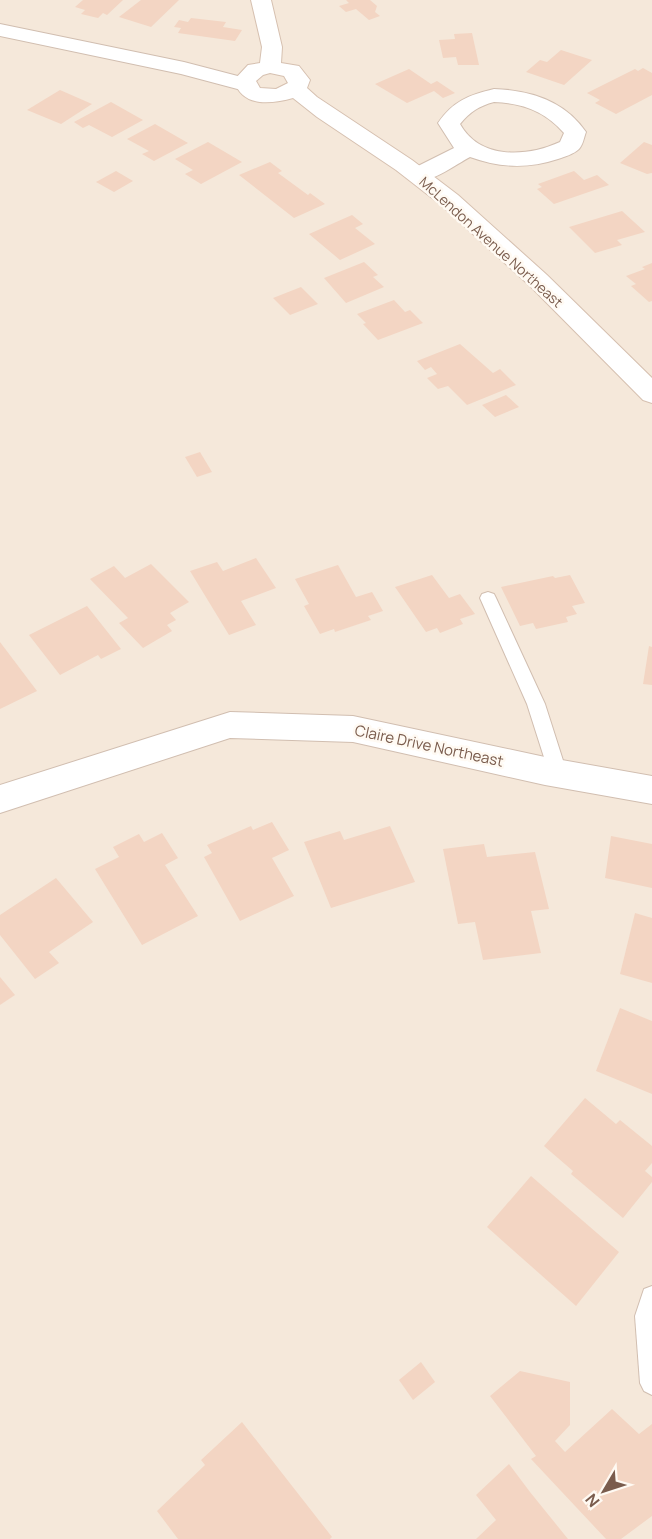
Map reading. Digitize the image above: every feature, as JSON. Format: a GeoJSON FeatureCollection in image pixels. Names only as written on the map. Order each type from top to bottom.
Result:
{"type":"FeatureCollection","features":[{"type":"Feature","properties":{"kind":"street"},"geometry":{"type":"LineString","coordinates":[[245,85],[248,75],[271,57],[261,0]]}},
{"type":"Feature","properties":{"kind":"street","name":"McLendon Avenue Northeast"},"geometry":{"type":"LineString","coordinates":[[0,30],[184,68],[245,85],[256,94],[289,86]]}},
{"type":"Feature","properties":{"kind":"street","name":"McLendon Avenue Northeast"},"geometry":{"type":"LineString","coordinates":[[271,57],[289,86],[316,108],[418,175],[525,270],[652,394]]}},
{"type":"Feature","properties":{"kind":"street"},"geometry":{"type":"LineString","coordinates":[[418,175],[469,149],[491,158],[532,160],[552,155],[570,146],[575,132],[566,119],[553,109],[538,102],[514,95],[493,96],[457,111],[449,123],[457,138],[469,149]]}},
{"type":"Feature","properties":{"kind":"street","name":"Claire Drive Northeast"},"geometry":{"type":"LineString","coordinates":[[0,799],[230,725],[353,729],[558,773],[652,790]]}},
{"type":"Feature","properties":{"kind":"lane"},"geometry":{"type":"LineString","coordinates":[[488,598],[536,704],[558,773]]}},
{"type":"Feature","properties":{"kind":"lane"},"geometry":{"type":"LineString","coordinates":[[652,1298],[646,1317],[652,1383]]}},
{"type":"Feature","properties":{"kind":"shaded area"},"geometry":{"type":"Polygon","coordinates":[[[0,0],[652,0],[652,1539],[0,1539],[0,0]]]}},
{"type":"Feature","properties":{"kind":"building"},"geometry":{"type":"Polygon","coordinates":[[[83,0],[123,0],[107,15],[103,13],[98,18],[81,14],[85,10],[75,7],[83,0]]]}},
{"type":"Feature","properties":{"kind":"building"},"geometry":{"type":"Polygon","coordinates":[[[141,0],[179,0],[151,27],[119,17],[141,0]]]}},
{"type":"Feature","properties":{"kind":"building"},"geometry":{"type":"Polygon","coordinates":[[[346,0],[370,0],[377,6],[375,12],[380,16],[369,20],[356,9],[346,12],[339,6],[349,3],[346,0]]]}},
{"type":"Feature","properties":{"kind":"building"},"geometry":{"type":"Polygon","coordinates":[[[191,18],[226,22],[223,27],[242,30],[235,41],[178,33],[181,28],[174,27],[179,20],[188,22],[191,18]]]}},
{"type":"Feature","properties":{"kind":"building"},"geometry":{"type":"Polygon","coordinates":[[[472,33],[479,65],[458,65],[456,57],[443,58],[439,40],[455,39],[454,34],[472,33]]]}},
{"type":"Feature","properties":{"kind":"building"},"geometry":{"type":"Polygon","coordinates":[[[561,50],[592,60],[564,85],[526,72],[540,60],[547,62],[561,50]]]}},
{"type":"Feature","properties":{"kind":"building"},"geometry":{"type":"Polygon","coordinates":[[[643,68],[652,73],[652,95],[616,114],[595,103],[600,100],[587,93],[635,69],[638,71],[643,68]]]}},
{"type":"Feature","properties":{"kind":"building"},"geometry":{"type":"Polygon","coordinates":[[[409,69],[431,84],[437,81],[455,93],[443,98],[434,91],[407,103],[375,84],[409,69]]]}},
{"type":"Feature","properties":{"kind":"building"},"geometry":{"type":"Polygon","coordinates":[[[60,90],[92,104],[61,124],[27,110],[60,90]]]}},
{"type":"Feature","properties":{"kind":"building"},"geometry":{"type":"Polygon","coordinates":[[[111,102],[143,120],[112,137],[89,125],[83,128],[74,122],[111,102]]]}},
{"type":"Feature","properties":{"kind":"building"},"geometry":{"type":"Polygon","coordinates":[[[155,124],[188,143],[154,161],[142,154],[149,151],[127,139],[155,124]]]}},
{"type":"Feature","properties":{"kind":"building"},"geometry":{"type":"Polygon","coordinates":[[[208,142],[242,162],[201,184],[185,174],[193,170],[175,159],[208,142]]]}},
{"type":"Feature","properties":{"kind":"building"},"geometry":{"type":"Polygon","coordinates":[[[644,142],[652,145],[652,173],[647,174],[620,163],[644,142]]]}},
{"type":"Feature","properties":{"kind":"building"},"geometry":{"type":"Polygon","coordinates":[[[270,162],[282,171],[278,173],[308,195],[310,193],[325,204],[294,218],[239,175],[270,162]]]}},
{"type":"Feature","properties":{"kind":"building"},"geometry":{"type":"Polygon","coordinates":[[[116,171],[133,181],[114,192],[96,182],[116,171]]]}},
{"type":"Feature","properties":{"kind":"building"},"geometry":{"type":"Polygon","coordinates":[[[574,171],[584,180],[597,175],[609,185],[554,204],[537,189],[542,187],[538,184],[574,171]]]}},
{"type":"Feature","properties":{"kind":"building"},"geometry":{"type":"Polygon","coordinates":[[[622,211],[645,232],[617,240],[622,245],[595,253],[569,227],[622,211]]]}},
{"type":"Feature","properties":{"kind":"building"},"geometry":{"type":"Polygon","coordinates":[[[352,215],[363,224],[355,228],[375,244],[340,260],[309,234],[352,215]]]}},
{"type":"Feature","properties":{"kind":"building"},"geometry":{"type":"Polygon","coordinates":[[[364,262],[378,275],[373,277],[384,287],[346,303],[324,278],[364,262]]]}},
{"type":"Feature","properties":{"kind":"building"},"geometry":{"type":"Polygon","coordinates":[[[652,263],[652,301],[649,302],[631,286],[636,284],[626,276],[645,269],[642,267],[652,263]]]}},
{"type":"Feature","properties":{"kind":"building"},"geometry":{"type":"Polygon","coordinates":[[[301,287],[318,304],[290,315],[273,298],[301,287]]]}},
{"type":"Feature","properties":{"kind":"building"},"geometry":{"type":"Polygon","coordinates":[[[394,300],[405,312],[410,310],[423,323],[378,340],[357,314],[394,300]]]}},
{"type":"Feature","properties":{"kind":"building"},"geometry":{"type":"Polygon","coordinates":[[[460,344],[493,373],[500,369],[516,385],[467,405],[448,386],[438,389],[427,378],[437,374],[431,367],[425,370],[417,361],[460,344]]]}},
{"type":"Feature","properties":{"kind":"building"},"geometry":{"type":"Polygon","coordinates":[[[506,395],[519,407],[495,417],[482,405],[506,395]]]}},
{"type":"Feature","properties":{"kind":"building"},"geometry":{"type":"Polygon","coordinates":[[[200,452],[212,472],[197,477],[185,457],[200,452]]]}},
{"type":"Feature","properties":{"kind":"building"},"geometry":{"type":"Polygon","coordinates":[[[256,558],[276,588],[241,601],[256,625],[229,635],[190,571],[217,562],[223,571],[256,558]]]}},
{"type":"Feature","properties":{"kind":"building"},"geometry":{"type":"Polygon","coordinates":[[[151,564],[189,602],[170,613],[176,620],[167,625],[172,631],[143,648],[119,623],[128,618],[90,579],[114,566],[125,578],[151,564]]]}},
{"type":"Feature","properties":{"kind":"building"},"geometry":{"type":"Polygon","coordinates":[[[338,565],[356,597],[372,592],[383,611],[368,616],[371,620],[335,632],[334,629],[320,634],[304,606],[309,604],[295,579],[338,565]]]}},
{"type":"Feature","properties":{"kind":"building"},"geometry":{"type":"Polygon","coordinates":[[[432,575],[449,598],[460,594],[475,614],[460,619],[463,624],[440,633],[437,628],[426,632],[395,587],[432,575]]]}},
{"type":"Feature","properties":{"kind":"building"},"geometry":{"type":"Polygon","coordinates":[[[570,575],[585,603],[572,606],[577,614],[566,617],[568,622],[536,629],[533,623],[520,626],[501,587],[553,576],[555,578],[570,575]]]}},
{"type":"Feature","properties":{"kind":"building"},"geometry":{"type":"Polygon","coordinates":[[[87,606],[121,649],[101,659],[98,655],[60,675],[29,635],[87,606]]]}},
{"type":"Feature","properties":{"kind":"building"},"geometry":{"type":"Polygon","coordinates":[[[0,642],[37,691],[0,709],[0,642]]]}},
{"type":"Feature","properties":{"kind":"building"},"geometry":{"type":"Polygon","coordinates":[[[649,646],[652,647],[652,685],[643,684],[649,646]]]}},
{"type":"Feature","properties":{"kind":"building"},"geometry":{"type":"Polygon","coordinates":[[[272,822],[289,850],[272,858],[294,896],[240,921],[204,857],[212,853],[207,845],[251,826],[253,830],[272,822]]]}},
{"type":"Feature","properties":{"kind":"building"},"geometry":{"type":"Polygon","coordinates":[[[390,826],[415,882],[331,908],[304,842],[340,831],[344,840],[390,826]]]}},
{"type":"Feature","properties":{"kind":"building"},"geometry":{"type":"Polygon","coordinates":[[[162,833],[178,858],[165,865],[198,916],[142,945],[95,869],[119,857],[113,847],[139,834],[144,842],[162,833]]]}},
{"type":"Feature","properties":{"kind":"building"},"geometry":{"type":"Polygon","coordinates":[[[611,836],[652,844],[652,888],[605,878],[611,836]]]}},
{"type":"Feature","properties":{"kind":"building"},"geometry":{"type":"Polygon","coordinates":[[[484,844],[487,857],[535,852],[549,909],[531,911],[541,953],[483,960],[475,922],[458,924],[443,849],[484,844]]]}},
{"type":"Feature","properties":{"kind":"building"},"geometry":{"type":"Polygon","coordinates":[[[56,878],[93,922],[49,952],[59,963],[35,979],[0,935],[0,915],[56,878]]]}},
{"type":"Feature","properties":{"kind":"building"},"geometry":{"type":"Polygon","coordinates":[[[635,913],[652,918],[652,983],[620,974],[635,913]]]}},
{"type":"Feature","properties":{"kind":"building"},"geometry":{"type":"Polygon","coordinates":[[[0,977],[15,995],[0,1005],[0,977]]]}},
{"type":"Feature","properties":{"kind":"building"},"geometry":{"type":"Polygon","coordinates":[[[620,1008],[652,1021],[652,1094],[596,1071],[620,1008]]]}},
{"type":"Feature","properties":{"kind":"building"},"geometry":{"type":"Polygon","coordinates":[[[585,1098],[616,1124],[620,1120],[652,1146],[652,1163],[645,1171],[652,1177],[652,1182],[623,1218],[571,1174],[573,1171],[544,1146],[585,1098]]]}},
{"type":"Feature","properties":{"kind":"building"},"geometry":{"type":"Polygon","coordinates":[[[531,1176],[619,1252],[576,1306],[487,1227],[531,1176]]]}},
{"type":"Feature","properties":{"kind":"building"},"geometry":{"type":"Polygon","coordinates":[[[421,1362],[435,1382],[413,1400],[399,1380],[421,1362]]]}},
{"type":"Feature","properties":{"kind":"building"},"geometry":{"type":"Polygon","coordinates":[[[520,1371],[570,1382],[570,1425],[555,1441],[565,1452],[612,1409],[639,1434],[652,1424],[652,1516],[621,1539],[606,1539],[531,1459],[536,1456],[490,1396],[520,1371]]]}},
{"type":"Feature","properties":{"kind":"building"},"geometry":{"type":"Polygon","coordinates":[[[242,1422],[332,1537],[330,1539],[178,1539],[157,1511],[205,1465],[201,1460],[242,1422]]]}},
{"type":"Feature","properties":{"kind":"building"},"geometry":{"type":"Polygon","coordinates":[[[509,1464],[568,1539],[476,1539],[496,1520],[476,1495],[509,1464]]]}}]}
